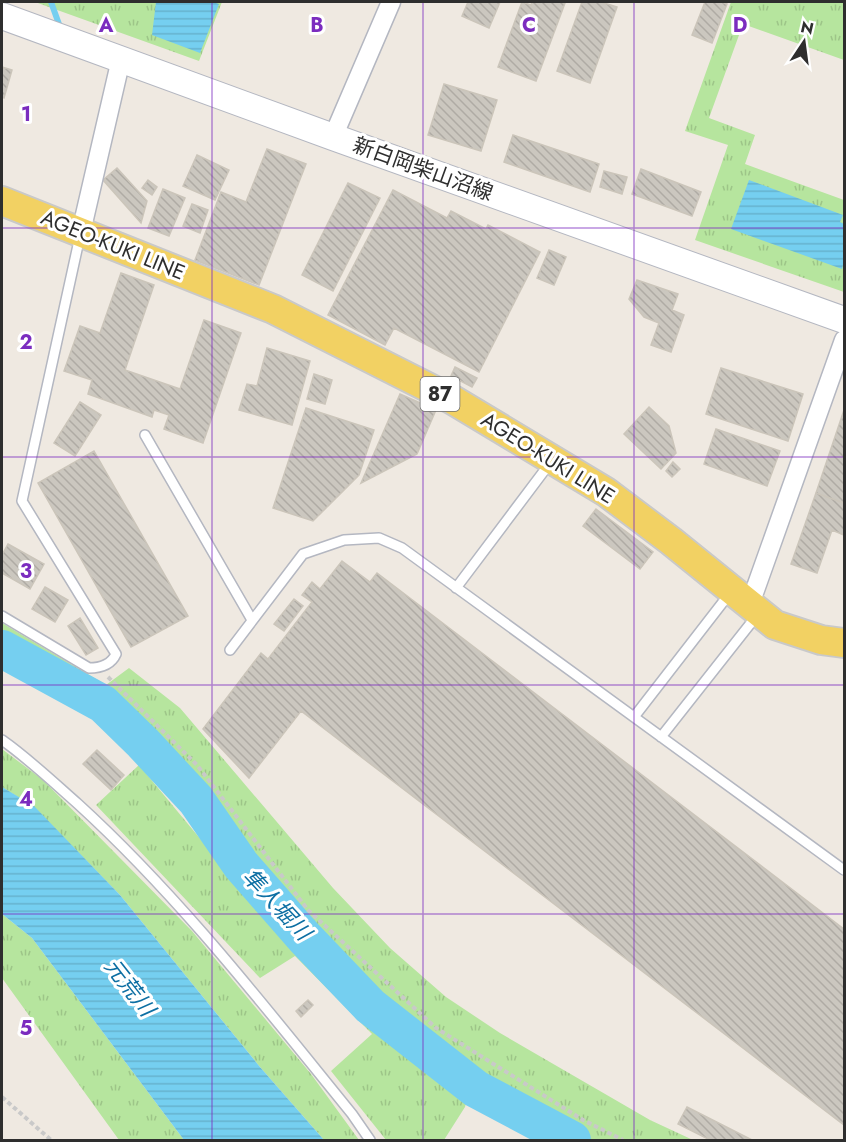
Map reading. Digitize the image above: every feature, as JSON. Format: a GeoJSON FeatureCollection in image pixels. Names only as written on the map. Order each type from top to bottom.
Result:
{"type":"FeatureCollection","features":[{"type":"Feature","properties":{"kind":"main road","name":"AGEO-KUKI LINE"},"geometry":{"type":"LineString","coordinates":[[2,201],[282,314],[453,400],[606,492],[775,625],[821,640],[844,643]]}},
{"type":"Feature","properties":{"kind":"street"},"geometry":{"type":"LineString","coordinates":[[333,137],[391,2]]}},
{"type":"Feature","properties":{"kind":"street","name":"新白岡柴山沼線"},"geometry":{"type":"LineString","coordinates":[[2,16],[844,320]]}},
{"type":"Feature","properties":{"kind":"street"},"geometry":{"type":"LineString","coordinates":[[81,232],[121,59]]}},
{"type":"Feature","properties":{"kind":"street"},"geometry":{"type":"LineString","coordinates":[[747,602],[844,340]]}},
{"type":"Feature","properties":{"kind":"lane"},"geometry":{"type":"LineString","coordinates":[[2,616],[89,668],[99,668],[113,660],[116,654],[22,501],[81,232]]}},
{"type":"Feature","properties":{"kind":"lane"},"geometry":{"type":"LineString","coordinates":[[144,435],[252,620]]}},
{"type":"Feature","properties":{"kind":"lane"},"geometry":{"type":"LineString","coordinates":[[456,588],[553,459]]}},
{"type":"Feature","properties":{"kind":"lane"},"geometry":{"type":"LineString","coordinates":[[230,650],[303,554],[344,540],[379,538],[402,549],[844,870]]}},
{"type":"Feature","properties":{"kind":"lane"},"geometry":{"type":"LineString","coordinates":[[634,717],[747,602]]}},
{"type":"Feature","properties":{"kind":"lane"},"geometry":{"type":"LineString","coordinates":[[661,737],[747,602]]}},
{"type":"Feature","properties":{"kind":"lane"},"geometry":{"type":"LineString","coordinates":[[2,740],[21,753],[116,839],[204,934],[352,1114],[370,1140]]}},
{"type":"Feature","properties":{"kind":"path"},"geometry":{"type":"LineString","coordinates":[[99,668],[197,765],[308,910],[436,1028],[583,1120],[623,1140]]}},
{"type":"Feature","properties":{"kind":"path"},"geometry":{"type":"LineString","coordinates":[[2,1097],[51,1140]]}},
{"type":"Feature","properties":{"kind":"green space"},"geometry":{"type":"Polygon","coordinates":[[[35,2],[222,2],[199,61],[35,2]]]}},
{"type":"Feature","properties":{"kind":"green space"},"geometry":{"type":"Polygon","coordinates":[[[731,2],[844,2],[844,60],[743,24],[709,118],[755,135],[745,164],[844,200],[844,292],[695,240],[728,145],[685,131],[731,2]]]}},
{"type":"Feature","properties":{"kind":"green space"},"geometry":{"type":"Polygon","coordinates":[[[2,623],[106,685],[129,668],[180,708],[333,888],[390,948],[446,997],[500,1033],[650,1120],[693,1140],[591,1140],[441,1051],[375,998],[313,934],[247,856],[203,790],[164,743],[102,690],[2,633],[2,623]]]}},
{"type":"Feature","properties":{"kind":"green space"},"geometry":{"type":"Polygon","coordinates":[[[2,749],[43,780],[192,931],[311,1074],[359,1140],[324,1140],[260,1067],[120,895],[34,807],[2,787],[2,749]]]}},
{"type":"Feature","properties":{"kind":"green space"},"geometry":{"type":"Polygon","coordinates":[[[139,765],[261,912],[307,950],[384,1034],[469,1091],[465,1107],[444,1140],[386,1140],[331,1071],[372,1034],[295,956],[260,978],[96,805],[139,765]]]}},
{"type":"Feature","properties":{"kind":"green space"},"geometry":{"type":"Polygon","coordinates":[[[2,914],[32,938],[184,1140],[119,1140],[2,978],[2,914]]]}},
{"type":"Feature","properties":{"kind":"water"},"geometry":{"type":"Polygon","coordinates":[[[156,2],[213,2],[219,4],[200,53],[152,35],[156,2]]]}},
{"type":"Feature","properties":{"kind":"water"},"geometry":{"type":"Polygon","coordinates":[[[749,180],[843,215],[840,222],[844,224],[842,269],[731,229],[749,180]]]}},
{"type":"Feature","properties":{"kind":"water","name":"元荒川"},"geometry":{"type":"Polygon","coordinates":[[[2,787],[34,806],[120,895],[260,1067],[324,1140],[184,1140],[32,938],[2,914],[2,787]]]}},
{"type":"Feature","properties":{"kind":"building"},"geometry":{"type":"Polygon","coordinates":[[[468,2],[500,2],[489,28],[462,16],[468,2]]]}},
{"type":"Feature","properties":{"kind":"building"},"geometry":{"type":"Polygon","coordinates":[[[522,2],[531,5],[532,2],[565,3],[536,81],[498,67],[522,2]]]}},
{"type":"Feature","properties":{"kind":"building"},"geometry":{"type":"Polygon","coordinates":[[[582,2],[601,2],[617,7],[590,83],[557,71],[582,2]]]}},
{"type":"Feature","properties":{"kind":"building"},"geometry":{"type":"Polygon","coordinates":[[[705,2],[727,4],[712,43],[692,35],[705,2]]]}},
{"type":"Feature","properties":{"kind":"building"},"geometry":{"type":"Polygon","coordinates":[[[2,67],[12,70],[4,98],[2,97],[2,67]]]}},
{"type":"Feature","properties":{"kind":"building"},"geometry":{"type":"Polygon","coordinates":[[[444,84],[497,100],[481,151],[428,135],[444,84]]]}},
{"type":"Feature","properties":{"kind":"building"},"geometry":{"type":"Polygon","coordinates":[[[513,135],[599,164],[590,192],[504,162],[513,135]]]}},
{"type":"Feature","properties":{"kind":"building"},"geometry":{"type":"Polygon","coordinates":[[[267,149],[306,164],[259,285],[195,260],[221,192],[246,202],[267,149]]]}},
{"type":"Feature","properties":{"kind":"building"},"geometry":{"type":"Polygon","coordinates":[[[197,155],[229,170],[215,200],[183,186],[197,155]]]}},
{"type":"Feature","properties":{"kind":"building"},"geometry":{"type":"Polygon","coordinates":[[[117,168],[147,201],[141,223],[103,180],[117,168]]]}},
{"type":"Feature","properties":{"kind":"building"},"geometry":{"type":"Polygon","coordinates":[[[641,169],[701,192],[692,216],[632,194],[641,169]]]}},
{"type":"Feature","properties":{"kind":"building"},"geometry":{"type":"Polygon","coordinates":[[[604,171],[627,177],[622,194],[600,187],[604,171]]]}},
{"type":"Feature","properties":{"kind":"building"},"geometry":{"type":"Polygon","coordinates":[[[148,180],[157,187],[152,195],[142,188],[148,180]]]}},
{"type":"Feature","properties":{"kind":"building"},"geometry":{"type":"Polygon","coordinates":[[[348,183],[380,198],[333,291],[302,275],[348,183]]]}},
{"type":"Feature","properties":{"kind":"building"},"geometry":{"type":"Polygon","coordinates":[[[163,189],[185,198],[169,236],[148,228],[163,189]]]}},
{"type":"Feature","properties":{"kind":"building"},"geometry":{"type":"Polygon","coordinates":[[[393,190],[447,218],[451,211],[486,229],[488,225],[540,252],[479,372],[394,328],[385,345],[328,315],[393,190]]]}},
{"type":"Feature","properties":{"kind":"building"},"geometry":{"type":"Polygon","coordinates":[[[192,204],[208,210],[200,233],[183,226],[192,204]]]}},
{"type":"Feature","properties":{"kind":"building"},"geometry":{"type":"Polygon","coordinates":[[[549,250],[566,257],[554,285],[537,278],[549,250]]]}},
{"type":"Feature","properties":{"kind":"building"},"geometry":{"type":"Polygon","coordinates":[[[121,273],[154,285],[125,370],[180,389],[204,320],[241,333],[203,443],[164,429],[169,415],[154,410],[152,417],[88,394],[92,380],[64,371],[80,326],[100,333],[121,273]]]}},
{"type":"Feature","properties":{"kind":"building"},"geometry":{"type":"Polygon","coordinates":[[[637,280],[678,294],[672,310],[684,315],[671,352],[651,345],[659,323],[644,317],[629,299],[637,280]]]}},
{"type":"Feature","properties":{"kind":"building"},"geometry":{"type":"Polygon","coordinates":[[[267,348],[310,361],[292,425],[239,410],[247,384],[257,386],[267,348]]]}},
{"type":"Feature","properties":{"kind":"building"},"geometry":{"type":"Polygon","coordinates":[[[455,367],[477,378],[472,387],[451,376],[455,367]]]}},
{"type":"Feature","properties":{"kind":"building"},"geometry":{"type":"Polygon","coordinates":[[[721,368],[803,394],[788,441],[706,414],[721,368]]]}},
{"type":"Feature","properties":{"kind":"building"},"geometry":{"type":"Polygon","coordinates":[[[314,374],[332,380],[325,404],[307,399],[314,374]]]}},
{"type":"Feature","properties":{"kind":"building"},"geometry":{"type":"Polygon","coordinates":[[[400,394],[436,410],[417,454],[361,483],[400,394]]]}},
{"type":"Feature","properties":{"kind":"building"},"geometry":{"type":"Polygon","coordinates":[[[80,402],[101,415],[75,456],[54,443],[80,402]]]}},
{"type":"Feature","properties":{"kind":"building"},"geometry":{"type":"Polygon","coordinates":[[[649,407],[669,426],[676,453],[661,469],[624,434],[649,407]]]}},
{"type":"Feature","properties":{"kind":"building"},"geometry":{"type":"Polygon","coordinates":[[[306,408],[374,430],[359,475],[313,521],[273,508],[306,408]]]}},
{"type":"Feature","properties":{"kind":"building"},"geometry":{"type":"Polygon","coordinates":[[[844,410],[844,503],[816,493],[844,410]]]}},
{"type":"Feature","properties":{"kind":"building"},"geometry":{"type":"Polygon","coordinates":[[[716,429],[780,451],[767,486],[704,464],[716,429]]]}},
{"type":"Feature","properties":{"kind":"building"},"geometry":{"type":"Polygon","coordinates":[[[94,451],[188,616],[131,647],[38,483],[94,451]]]}},
{"type":"Feature","properties":{"kind":"building"},"geometry":{"type":"Polygon","coordinates":[[[673,462],[680,469],[672,477],[666,471],[673,462]]]}},
{"type":"Feature","properties":{"kind":"building"},"geometry":{"type":"Polygon","coordinates":[[[816,493],[844,503],[844,535],[832,530],[817,573],[791,564],[816,493]]]}},
{"type":"Feature","properties":{"kind":"building"},"geometry":{"type":"Polygon","coordinates":[[[596,509],[653,552],[640,569],[583,526],[596,509]]]}},
{"type":"Feature","properties":{"kind":"building"},"geometry":{"type":"Polygon","coordinates":[[[8,544],[44,564],[30,589],[2,573],[2,555],[8,544]]]}},
{"type":"Feature","properties":{"kind":"building"},"geometry":{"type":"Polygon","coordinates":[[[342,561],[370,582],[377,573],[844,929],[844,1125],[301,711],[249,778],[203,729],[261,653],[268,659],[312,602],[302,595],[312,582],[320,589],[342,561]]]}},
{"type":"Feature","properties":{"kind":"building"},"geometry":{"type":"Polygon","coordinates":[[[45,587],[68,600],[55,622],[32,609],[45,587]]]}},
{"type":"Feature","properties":{"kind":"building"},"geometry":{"type":"Polygon","coordinates":[[[294,599],[303,606],[284,631],[274,624],[294,599]]]}},
{"type":"Feature","properties":{"kind":"building"},"geometry":{"type":"Polygon","coordinates":[[[80,618],[98,648],[86,655],[68,626],[80,618]]]}},
{"type":"Feature","properties":{"kind":"building"},"geometry":{"type":"Polygon","coordinates":[[[97,750],[124,775],[111,790],[83,764],[97,750]]]}},
{"type":"Feature","properties":{"kind":"building"},"geometry":{"type":"Polygon","coordinates":[[[308,1000],[313,1005],[301,1017],[296,1011],[308,1000]]]}},
{"type":"Feature","properties":{"kind":"building"},"geometry":{"type":"Polygon","coordinates":[[[687,1107],[752,1140],[710,1140],[678,1124],[687,1107]]]}},
{"type":"Feature","properties":{"kind":"waterway"},"geometry":{"type":"LineString","coordinates":[[51,2],[60,27]]}},
{"type":"Feature","properties":{"kind":"waterway","name":"隼人堀川"},"geometry":{"type":"LineString","coordinates":[[2,649],[103,704],[196,800],[241,865],[304,937],[370,1006],[476,1089],[572,1140]]}}]}
